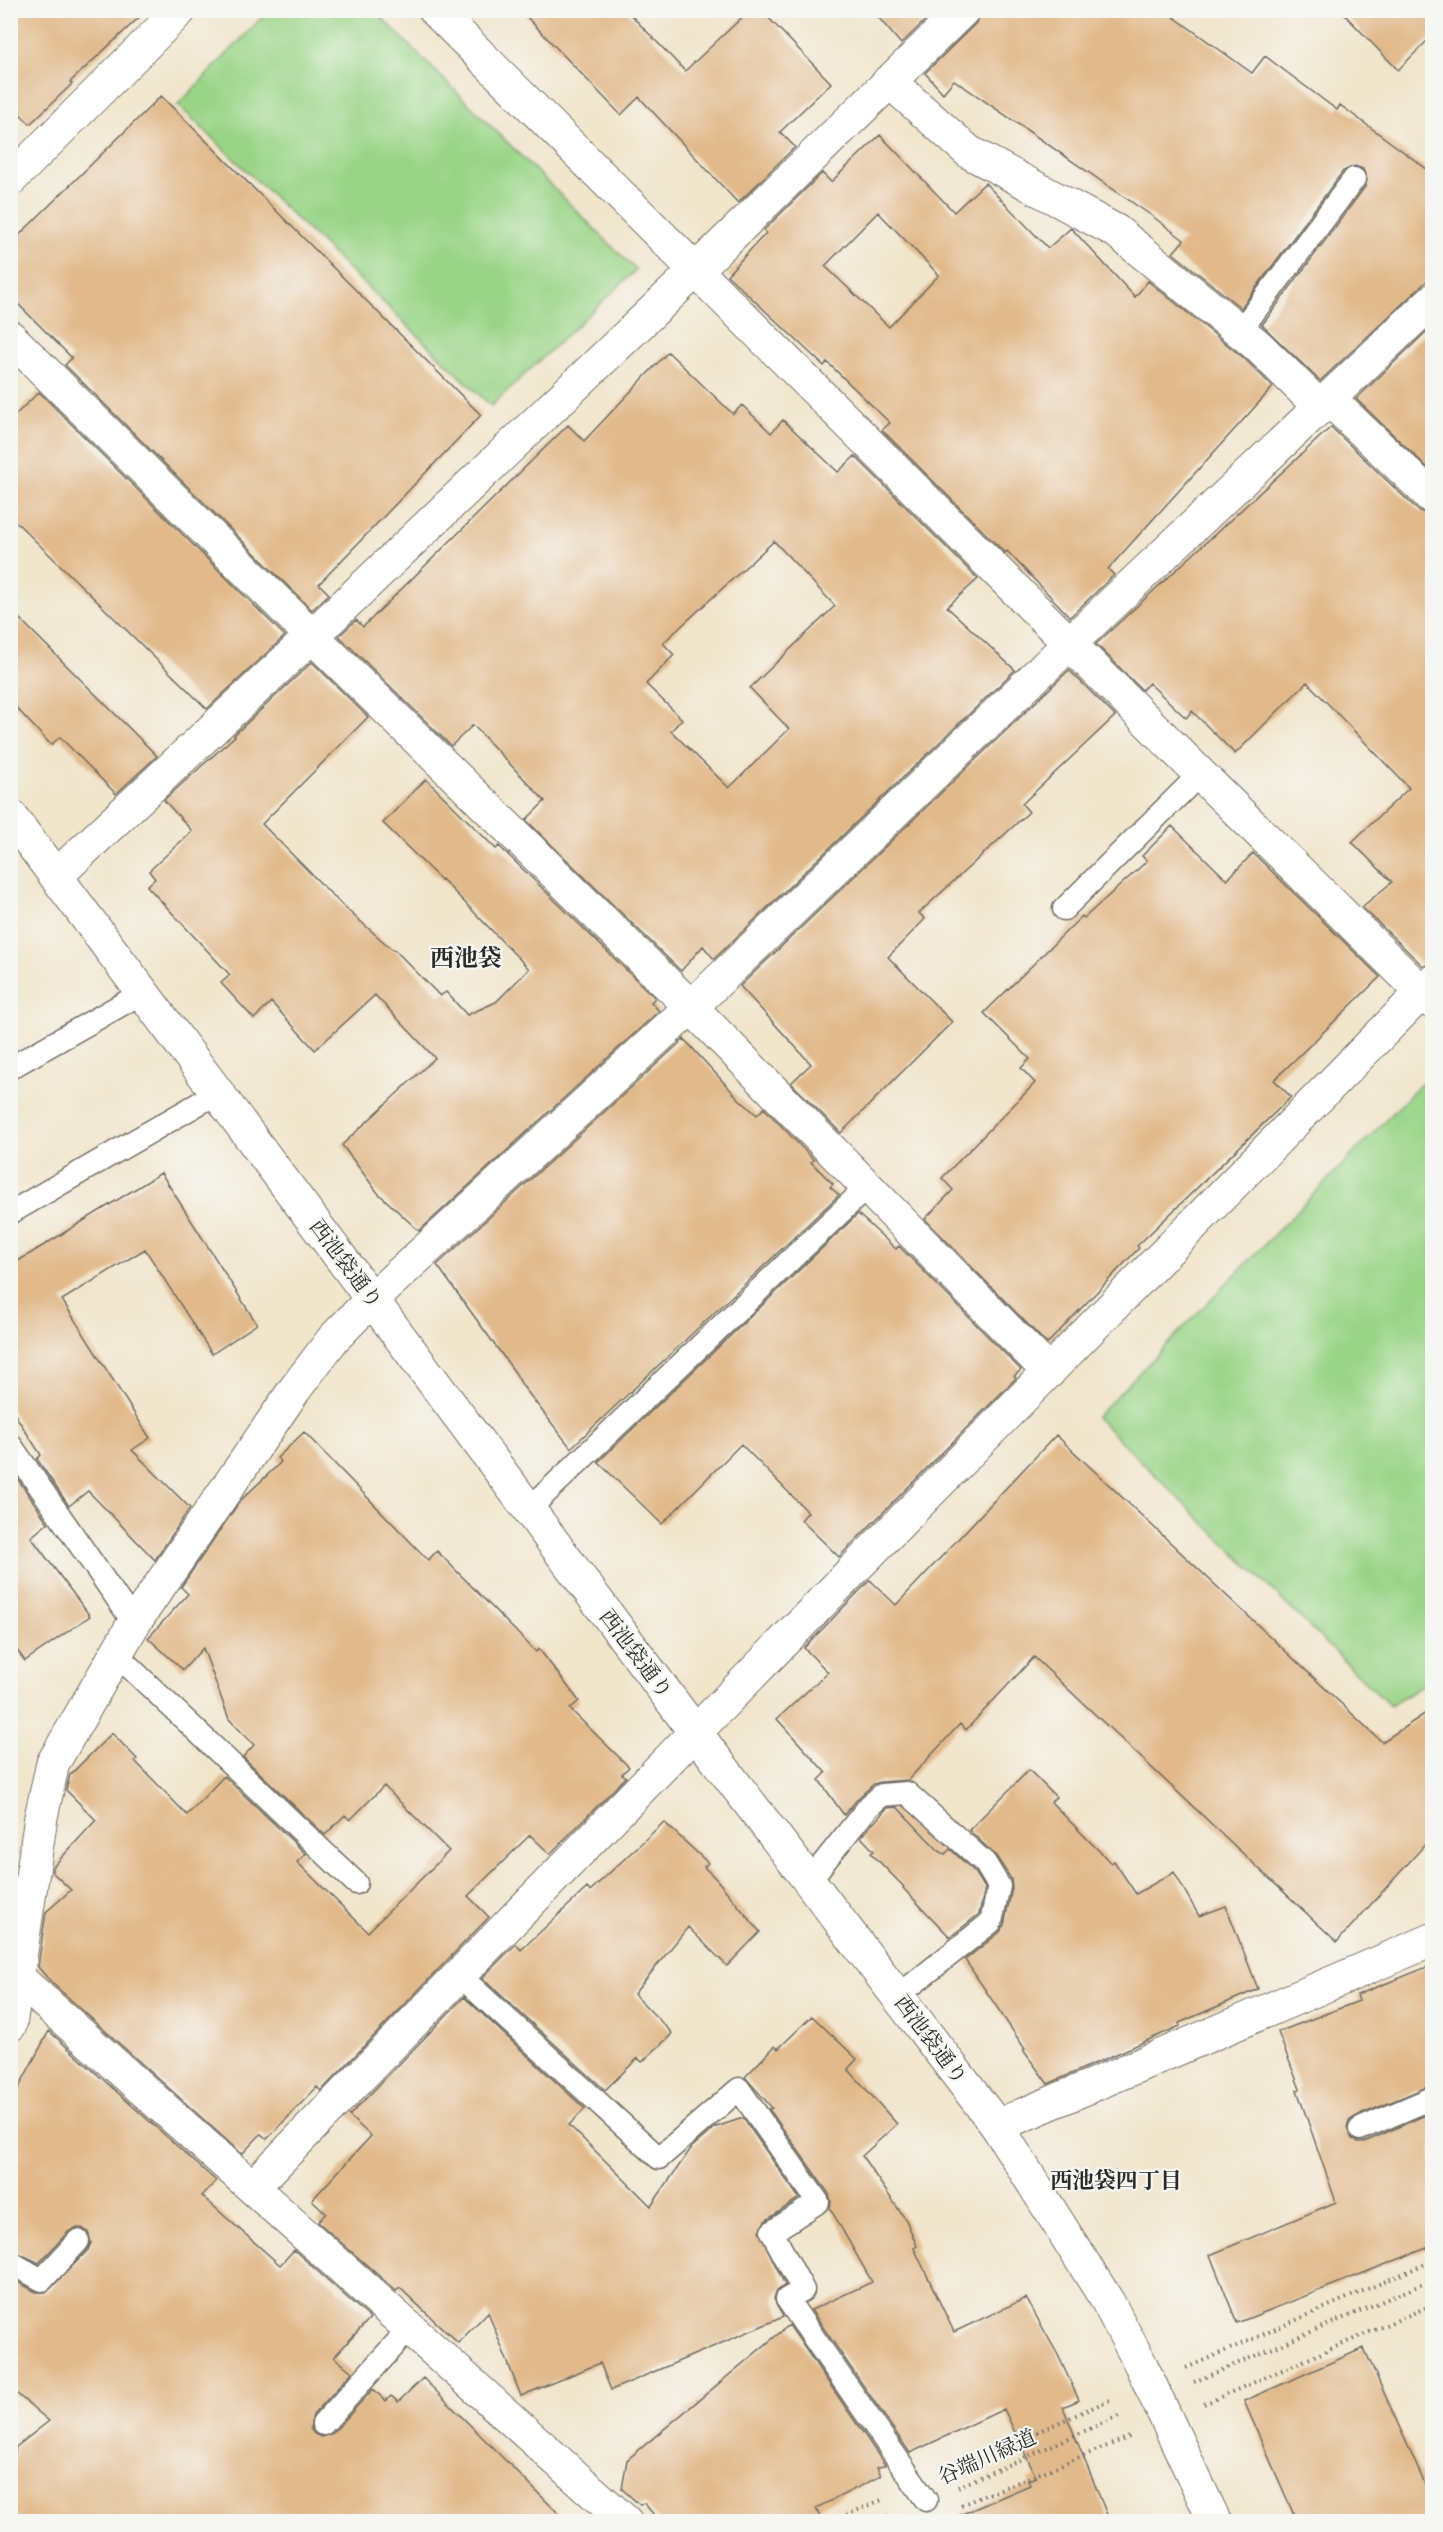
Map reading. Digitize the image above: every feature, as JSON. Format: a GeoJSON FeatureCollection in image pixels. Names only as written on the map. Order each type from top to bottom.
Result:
{"type":"FeatureCollection","features":[{"type":"Feature","properties":{"kind":"street"},"geometry":{"type":"LineString","coordinates":[[10,180],[180,10]]}},
{"type":"Feature","properties":{"kind":"street"},"geometry":{"type":"LineString","coordinates":[[253,2187],[1049,1372],[1429,992],[1200,774],[435,10]]}},
{"type":"Feature","properties":{"kind":"street"},"geometry":{"type":"LineString","coordinates":[[56,876],[312,636],[963,10]]}},
{"type":"Feature","properties":{"kind":"street"},"geometry":{"type":"LineString","coordinates":[[889,81],[969,152],[1116,231],[1240,331],[1432,497]]}},
{"type":"Feature","properties":{"kind":"street"},"geometry":{"type":"LineString","coordinates":[[10,2025],[41,1817],[53,1763],[134,1623],[333,1339],[372,1299],[691,1007],[1070,643],[1432,301]]}},
{"type":"Feature","properties":{"kind":"street"},"geometry":{"type":"LineString","coordinates":[[10,337],[691,1007],[1049,1372]]}},
{"type":"Feature","properties":{"kind":"street","name":"西池袋通り"},"geometry":{"type":"LineString","coordinates":[[10,815],[695,1732],[997,2126],[1108,2302],[1215,2522]]}},
{"type":"Feature","properties":{"kind":"street"},"geometry":{"type":"LineString","coordinates":[[997,2126],[1432,1940]]}},
{"type":"Feature","properties":{"kind":"street"},"geometry":{"type":"LineString","coordinates":[[18,1978],[627,2522]]}},
{"type":"Feature","properties":{"kind":"lane"},"geometry":{"type":"LineString","coordinates":[[1240,331],[1354,179]]}},
{"type":"Feature","properties":{"kind":"lane"},"geometry":{"type":"LineString","coordinates":[[1064,909],[1200,774]]}},
{"type":"Feature","properties":{"kind":"lane"},"geometry":{"type":"LineString","coordinates":[[10,1068],[142,993]]}},
{"type":"Feature","properties":{"kind":"lane"},"geometry":{"type":"LineString","coordinates":[[10,1214],[217,1093]]}},
{"type":"Feature","properties":{"kind":"lane"},"geometry":{"type":"LineString","coordinates":[[528,1510],[867,1186]]}},
{"type":"Feature","properties":{"kind":"lane"},"geometry":{"type":"LineString","coordinates":[[10,1444],[134,1623]]}},
{"type":"Feature","properties":{"kind":"lane"},"geometry":{"type":"LineString","coordinates":[[116,1654],[356,1883]]}},
{"type":"Feature","properties":{"kind":"lane"},"geometry":{"type":"LineString","coordinates":[[809,1881],[868,1806],[882,1795],[907,1793],[985,1863],[999,1886],[991,1922],[898,1996]]}},
{"type":"Feature","properties":{"kind":"lane"},"geometry":{"type":"LineString","coordinates":[[459,1975],[659,2158],[740,2089],[818,2202],[772,2232],[803,2290],[787,2299],[921,2493]]}},
{"type":"Feature","properties":{"kind":"lane"},"geometry":{"type":"LineString","coordinates":[[1360,2129],[1432,2098]]}},
{"type":"Feature","properties":{"kind":"lane"},"geometry":{"type":"LineString","coordinates":[[10,2262],[42,2280],[78,2241]]}},
{"type":"Feature","properties":{"kind":"lane"},"geometry":{"type":"LineString","coordinates":[[323,2424],[410,2328]]}},
{"type":"Feature","properties":{"kind":"path"},"geometry":{"type":"LineString","coordinates":[[954,2508],[1432,2261]]}},
{"type":"Feature","properties":{"kind":"path"},"geometry":{"type":"LineString","coordinates":[[1158,2401],[1432,2280]]}},
{"type":"Feature","properties":{"kind":"path"},"geometry":{"type":"LineString","coordinates":[[830,2522],[921,2493],[1158,2401],[1432,2305]]}},
{"type":"Feature","properties":{"kind":"path","name":"谷端川緑道"},"geometry":{"type":"LineString","coordinates":[[878,2522],[921,2493],[1158,2401]]}},
{"type":"Feature","properties":{"kind":"green space"},"geometry":{"type":"Polygon","coordinates":[[[268,11],[375,11],[636,270],[491,406],[178,105],[268,11]]]}},
{"type":"Feature","properties":{"kind":"green space"},"geometry":{"type":"Polygon","coordinates":[[[1425,1080],[1432,1088],[1432,1679],[1390,1706],[1096,1417],[1425,1080]]]}},
{"type":"Feature","properties":{"kind":"building"},"geometry":{"type":"Polygon","coordinates":[[[10,10],[147,10],[70,82],[72,84],[30,124],[10,104],[10,10]]]}},
{"type":"Feature","properties":{"kind":"building"},"geometry":{"type":"Polygon","coordinates":[[[520,10],[626,10],[685,71],[750,10],[761,10],[831,83],[780,132],[795,147],[738,203],[639,97],[621,115],[520,10]]]}},
{"type":"Feature","properties":{"kind":"building"},"geometry":{"type":"Polygon","coordinates":[[[872,10],[936,10],[901,44],[872,10]]]}},
{"type":"Feature","properties":{"kind":"building"},"geometry":{"type":"Polygon","coordinates":[[[981,10],[1164,10],[1252,73],[1265,56],[1337,110],[1340,105],[1432,173],[1432,276],[1320,381],[1262,325],[1365,187],[1367,180],[1363,169],[1355,166],[1343,171],[1241,308],[1173,253],[1184,240],[1152,216],[954,80],[943,93],[925,73],[976,23],[981,10]]]}},
{"type":"Feature","properties":{"kind":"building"},"geometry":{"type":"Polygon","coordinates":[[[1340,10],[1432,10],[1432,36],[1398,70],[1340,10]]]}},
{"type":"Feature","properties":{"kind":"building"},"geometry":{"type":"Polygon","coordinates":[[[161,96],[481,415],[319,584],[329,594],[312,610],[65,365],[72,358],[10,296],[10,244],[161,96]]]}},
{"type":"Feature","properties":{"kind":"building"},"geometry":{"type":"Polygon","coordinates":[[[880,135],[954,212],[985,183],[1048,248],[1071,228],[1135,297],[1148,281],[1245,359],[1273,387],[1108,569],[1114,575],[1070,617],[1007,551],[1005,553],[882,430],[890,423],[827,362],[824,366],[727,275],[766,233],[764,230],[822,173],[831,182],[880,135]],[[878,212],[825,266],[889,327],[939,275],[878,212]]]}},
{"type":"Feature","properties":{"kind":"building"},"geometry":{"type":"Polygon","coordinates":[[[1427,331],[1432,336],[1432,472],[1356,399],[1427,331]]]}},
{"type":"Feature","properties":{"kind":"building"},"geometry":{"type":"Polygon","coordinates":[[[668,352],[733,414],[742,405],[771,433],[783,420],[838,472],[855,456],[978,579],[947,607],[1015,670],[714,959],[703,946],[681,971],[526,820],[545,801],[473,725],[451,746],[339,636],[356,620],[363,627],[568,425],[584,441],[668,352]],[[774,541],[663,643],[674,655],[646,684],[682,719],[671,731],[729,788],[789,729],[750,688],[835,606],[774,541]]]}},
{"type":"Feature","properties":{"kind":"building"},"geometry":{"type":"Polygon","coordinates":[[[39,392],[285,636],[207,709],[10,516],[10,420],[39,392]]]}},
{"type":"Feature","properties":{"kind":"building"},"geometry":{"type":"Polygon","coordinates":[[[1331,427],[1419,511],[1432,515],[1432,964],[1423,966],[1362,907],[1392,882],[1352,842],[1409,788],[1307,682],[1235,754],[1192,711],[1186,718],[1149,683],[1142,690],[1096,644],[1331,427]]]}},
{"type":"Feature","properties":{"kind":"building"},"geometry":{"type":"Polygon","coordinates":[[[10,609],[157,756],[116,794],[60,737],[51,745],[10,701],[10,609]]]}},
{"type":"Feature","properties":{"kind":"building"},"geometry":{"type":"Polygon","coordinates":[[[312,662],[368,717],[262,824],[343,906],[394,949],[440,996],[446,992],[467,1015],[496,1002],[529,969],[442,879],[383,823],[426,779],[496,849],[499,846],[655,998],[651,1002],[659,1011],[419,1231],[378,1193],[342,1145],[435,1058],[375,995],[315,1050],[271,1002],[254,1019],[221,983],[230,975],[147,886],[155,879],[149,871],[192,831],[164,800],[312,662]]]}},
{"type":"Feature","properties":{"kind":"building"},"geometry":{"type":"Polygon","coordinates":[[[1069,670],[1115,716],[1022,804],[1029,812],[919,913],[925,919],[888,957],[952,1022],[841,1133],[791,1083],[811,1064],[740,986],[1069,670]]]}},
{"type":"Feature","properties":{"kind":"building"},"geometry":{"type":"Polygon","coordinates":[[[1172,826],[1227,880],[1253,853],[1380,977],[1274,1080],[1291,1097],[1137,1246],[1139,1248],[1047,1344],[925,1219],[953,1190],[942,1178],[1035,1083],[1021,1068],[1030,1059],[984,1013],[1082,916],[1084,918],[1147,861],[1142,856],[1172,826]]]}},
{"type":"Feature","properties":{"kind":"building"},"geometry":{"type":"Polygon","coordinates":[[[684,1039],[738,1098],[757,1115],[764,1108],[814,1160],[811,1162],[833,1184],[830,1187],[839,1195],[571,1448],[522,1385],[437,1265],[684,1039]]]}},
{"type":"Feature","properties":{"kind":"building"},"geometry":{"type":"Polygon","coordinates":[[[161,1173],[257,1324],[212,1354],[145,1249],[62,1300],[150,1438],[132,1450],[190,1508],[155,1560],[88,1491],[69,1506],[37,1459],[41,1455],[10,1407],[10,1266],[161,1173]]]}},
{"type":"Feature","properties":{"kind":"building"},"geometry":{"type":"Polygon","coordinates":[[[858,1214],[896,1249],[899,1246],[1021,1370],[1014,1376],[1016,1378],[839,1557],[801,1520],[808,1512],[741,1444],[662,1524],[598,1462],[858,1214]]]}},
{"type":"Feature","properties":{"kind":"building"},"geometry":{"type":"Polygon","coordinates":[[[304,1432],[428,1560],[437,1551],[536,1652],[539,1649],[579,1701],[570,1709],[629,1767],[622,1774],[626,1777],[550,1854],[530,1835],[468,1896],[489,1917],[321,2091],[317,2087],[267,2139],[261,2134],[242,2154],[52,1983],[38,1967],[46,1912],[71,1890],[52,1872],[52,1868],[96,1820],[66,1790],[70,1775],[112,1733],[137,1759],[135,1761],[187,1815],[224,1776],[306,1854],[297,1862],[368,1932],[449,1851],[384,1786],[350,1820],[345,1815],[325,1835],[243,1757],[254,1745],[229,1719],[203,1648],[183,1670],[148,1638],[188,1594],[181,1587],[240,1501],[281,1462],[277,1458],[304,1432]]]}},
{"type":"Feature","properties":{"kind":"building"},"geometry":{"type":"Polygon","coordinates":[[[1056,1435],[1382,1742],[1432,1709],[1432,1837],[1337,1942],[1034,1657],[966,1730],[960,1724],[908,1780],[874,1784],[844,1815],[819,1780],[826,1773],[777,1719],[828,1672],[804,1648],[870,1580],[896,1605],[1056,1435]]]}},
{"type":"Feature","properties":{"kind":"building"},"geometry":{"type":"Polygon","coordinates":[[[15,1475],[48,1523],[31,1537],[90,1616],[25,1661],[10,1641],[10,1479],[15,1475]]]}},
{"type":"Feature","properties":{"kind":"building"},"geometry":{"type":"Polygon","coordinates":[[[1029,1770],[1056,1797],[1051,1802],[1111,1863],[1114,1861],[1136,1894],[1174,1872],[1199,1916],[1226,1906],[1258,1989],[1048,2084],[1023,2050],[1025,2049],[965,1960],[1000,1932],[1004,1925],[1012,1889],[1011,1879],[996,1856],[969,1830],[1029,1770]]]}},
{"type":"Feature","properties":{"kind":"building"},"geometry":{"type":"Polygon","coordinates":[[[897,1807],[939,1851],[945,1854],[950,1849],[975,1872],[985,1888],[979,1914],[950,1937],[871,1853],[874,1851],[861,1837],[887,1808],[897,1807]]]}},
{"type":"Feature","properties":{"kind":"building"},"geometry":{"type":"Polygon","coordinates":[[[664,1822],[708,1863],[704,1867],[760,1932],[727,1966],[688,1927],[634,1994],[672,2033],[642,2062],[638,2058],[605,2090],[482,1978],[516,1944],[521,1950],[587,1888],[590,1891],[664,1822]]]}},
{"type":"Feature","properties":{"kind":"building"},"geometry":{"type":"Polygon","coordinates":[[[1432,1965],[1432,2085],[1355,2117],[1349,2121],[1347,2128],[1352,2139],[1365,2142],[1432,2112],[1432,2246],[1237,2323],[1210,2255],[1336,2202],[1297,2090],[1300,2089],[1278,2032],[1359,2001],[1357,1995],[1432,1965]]]}},
{"type":"Feature","properties":{"kind":"building"},"geometry":{"type":"Polygon","coordinates":[[[464,1997],[585,2109],[569,2125],[651,2206],[692,2147],[716,2127],[743,2118],[799,2198],[765,2221],[759,2231],[785,2285],[776,2292],[774,2299],[783,2317],[611,2390],[600,2363],[521,2396],[488,2312],[458,2343],[400,2288],[396,2291],[318,2222],[326,2213],[312,2200],[371,2136],[349,2116],[464,1997]]]}},
{"type":"Feature","properties":{"kind":"building"},"geometry":{"type":"Polygon","coordinates":[[[812,2016],[857,2059],[848,2069],[897,2124],[862,2156],[906,2220],[917,2246],[914,2248],[954,2332],[1026,2298],[1058,2355],[1079,2400],[1063,2407],[1110,2522],[944,2522],[1030,2485],[1028,2480],[1036,2477],[1004,2409],[910,2453],[811,2310],[872,2282],[830,2208],[829,2194],[769,2109],[772,2108],[745,2077],[775,2046],[778,2049],[812,2016]]]}},
{"type":"Feature","properties":{"kind":"building"},"geometry":{"type":"Polygon","coordinates":[[[49,2031],[216,2181],[202,2196],[280,2265],[294,2250],[370,2318],[334,2357],[352,2372],[313,2415],[310,2428],[314,2434],[321,2437],[333,2433],[373,2389],[386,2401],[391,2396],[398,2402],[423,2378],[567,2522],[10,2522],[10,2476],[16,2447],[49,2421],[10,2388],[10,2278],[36,2292],[47,2292],[88,2250],[91,2243],[88,2232],[82,2228],[75,2228],[68,2232],[39,2263],[10,2249],[10,2104],[49,2031]]]}},
{"type":"Feature","properties":{"kind":"building"},"geometry":{"type":"Polygon","coordinates":[[[789,2325],[885,2465],[877,2468],[881,2476],[816,2508],[822,2522],[660,2522],[644,2503],[640,2505],[622,2489],[627,2460],[789,2325]]]}},
{"type":"Feature","properties":{"kind":"building"},"geometry":{"type":"Polygon","coordinates":[[[1364,2348],[1432,2500],[1432,2522],[1297,2522],[1244,2401],[1364,2348]]]}},
{"type":"Feature","properties":{"kind":"district","name":"西池袋"},"geometry":{"type":"Point","coordinates":[466,958]}},
{"type":"Feature","properties":{"kind":"district","name":"西池袋四丁目"},"geometry":{"type":"Point","coordinates":[1116,2180]}}]}
